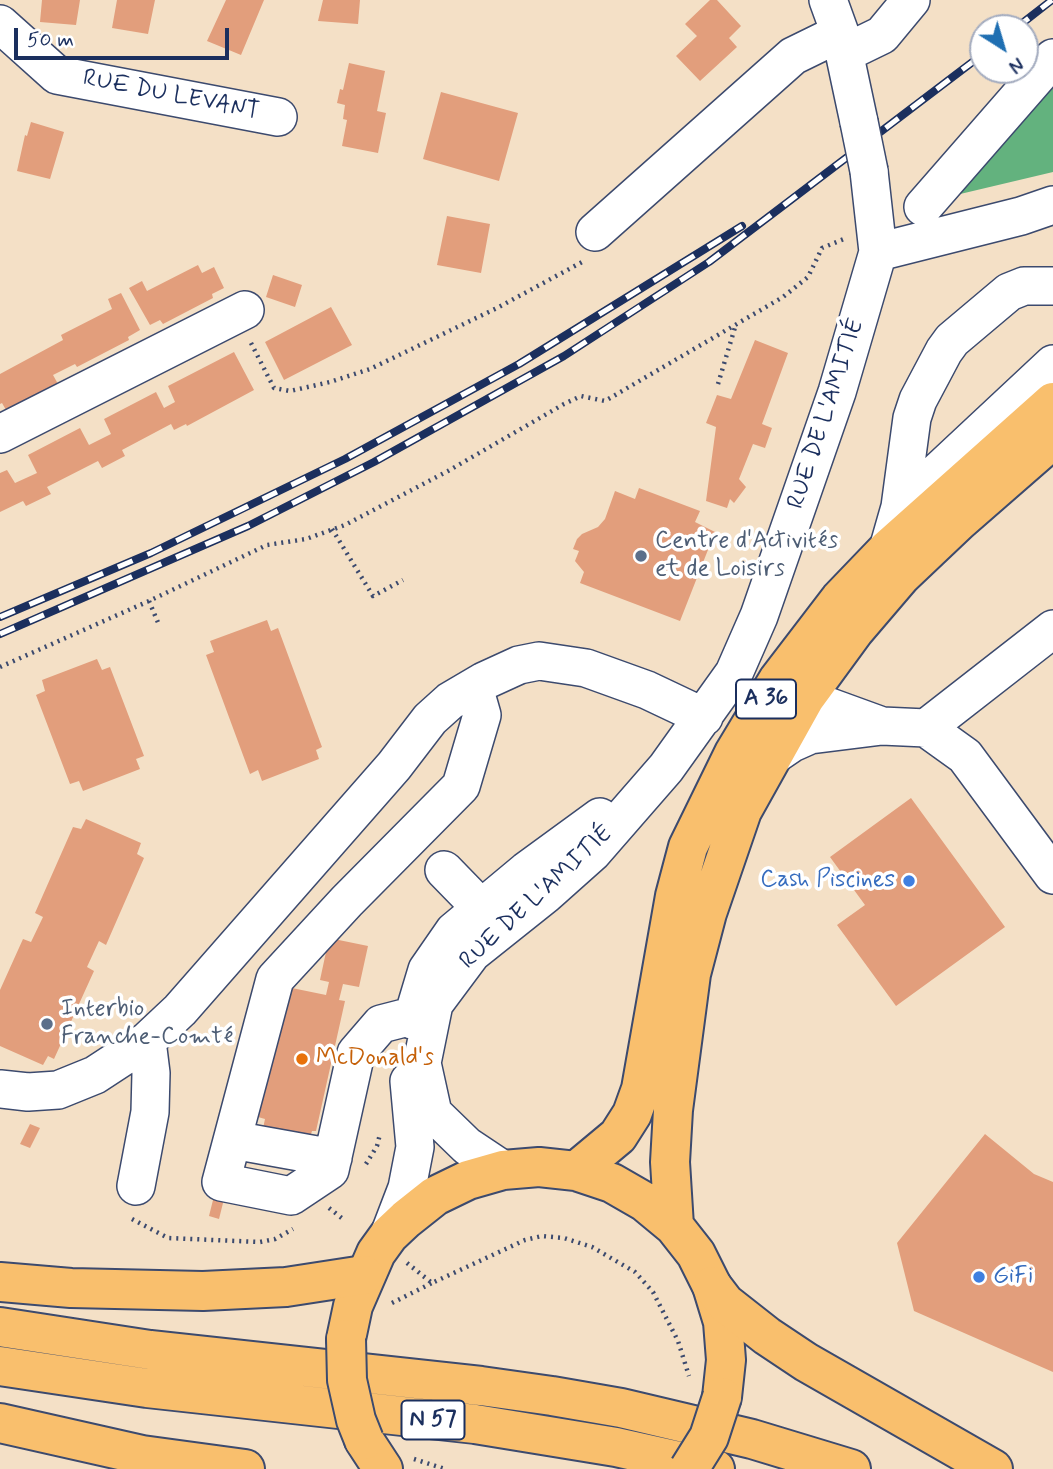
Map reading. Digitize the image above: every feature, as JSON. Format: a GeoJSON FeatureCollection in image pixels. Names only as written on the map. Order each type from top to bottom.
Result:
{"type":"FeatureCollection","features":[{"type":"Feature","properties":{"kind":"main road","name":"A 36"},"geometry":{"type":"LineString","coordinates":[[674,1226],[670,1162],[673,1110],[691,974],[707,912],[742,811],[752,755],[778,680],[840,599],[888,549],[1053,402]]}},
{"type":"Feature","properties":{"kind":"main road","name":"A 36"},"geometry":{"type":"LineString","coordinates":[[576,1171],[618,1136],[632,1114],[641,1089],[675,895],[688,847],[752,755],[805,698],[854,631],[901,576],[1053,439]]}},
{"type":"Feature","properties":{"kind":"main road"},"geometry":{"type":"LineString","coordinates":[[373,1455],[356,1420],[347,1380],[346,1339],[353,1306],[364,1275],[376,1253],[396,1247],[435,1196],[468,1180],[503,1170],[539,1167],[576,1171],[612,1183],[645,1202],[674,1226],[696,1254],[712,1286],[723,1322],[726,1360],[707,1392],[709,1437],[689,1469]]}},
{"type":"Feature","properties":{"kind":"main road"},"geometry":{"type":"LineString","coordinates":[[0,1282],[71,1288],[203,1291],[286,1287],[364,1275]]}},
{"type":"Feature","properties":{"kind":"main road"},"geometry":{"type":"LineString","coordinates":[[712,1286],[725,1303],[786,1349],[993,1469]]}},
{"type":"Feature","properties":{"kind":"main road","name":"N 57"},"geometry":{"type":"LineString","coordinates":[[0,1327],[116,1345],[552,1396],[621,1408],[752,1439],[851,1469]]}},
{"type":"Feature","properties":{"kind":"main road","name":"N 57"},"geometry":{"type":"LineString","coordinates":[[0,1366],[147,1388],[475,1424],[616,1447],[715,1469]]}},
{"type":"Feature","properties":{"kind":"main road"},"geometry":{"type":"LineString","coordinates":[[0,1423],[142,1455],[245,1469]]}},
{"type":"Feature","properties":{"kind":"street"},"geometry":{"type":"LineString","coordinates":[[593,245],[793,56],[838,29],[882,35],[911,0]]}},
{"type":"Feature","properties":{"kind":"street","name":"RUE DU LEVANT"},"geometry":{"type":"LineString","coordinates":[[0,24],[57,75],[278,117]]}},
{"type":"Feature","properties":{"kind":"street","name":"RUE DE L'AMITIÉ"},"geometry":{"type":"LineString","coordinates":[[503,1170],[467,1146],[433,1114],[422,1063],[434,1004],[472,953],[592,853],[666,768],[734,673],[759,616],[837,392],[876,232],[869,171],[838,29]]}},
{"type":"Feature","properties":{"kind":"street"},"geometry":{"type":"LineString","coordinates":[[876,232],[923,207],[1053,58]]}},
{"type":"Feature","properties":{"kind":"street"},"geometry":{"type":"LineString","coordinates":[[923,207],[1037,211]]}},
{"type":"Feature","properties":{"kind":"street"},"geometry":{"type":"LineString","coordinates":[[876,232],[1037,211]]}},
{"type":"Feature","properties":{"kind":"street"},"geometry":{"type":"LineString","coordinates":[[888,549],[900,508],[912,418],[918,400],[944,351],[952,340],[1009,292],[1024,286],[1053,286]]}},
{"type":"Feature","properties":{"kind":"street"},"geometry":{"type":"LineString","coordinates":[[0,434],[241,312]]}},
{"type":"Feature","properties":{"kind":"street"},"geometry":{"type":"LineString","coordinates":[[900,508],[1053,364]]}},
{"type":"Feature","properties":{"kind":"street"},"geometry":{"type":"LineString","coordinates":[[926,728],[1053,629]]}},
{"type":"Feature","properties":{"kind":"street"},"geometry":{"type":"LineString","coordinates":[[0,1089],[28,1092],[58,1090],[95,1075],[147,1041],[180,1010],[225,959],[394,766],[430,719],[450,701],[474,687],[519,665],[539,660],[598,673],[647,690],[704,717]]}},
{"type":"Feature","properties":{"kind":"street"},"geometry":{"type":"LineString","coordinates":[[412,1016],[381,1024],[356,1053],[330,1170],[291,1196],[221,1182],[275,979],[347,901],[461,786],[482,715],[474,687]]}},
{"type":"Feature","properties":{"kind":"street"},"geometry":{"type":"LineString","coordinates":[[805,698],[882,726]]}},
{"type":"Feature","properties":{"kind":"street"},"geometry":{"type":"LineString","coordinates":[[752,755],[792,743],[810,734],[882,726],[926,728],[965,757],[1053,875]]}},
{"type":"Feature","properties":{"kind":"street","name":"RUE DE L'AMITIÉ"},"geometry":{"type":"LineString","coordinates":[[396,1247],[415,1147],[406,1054],[412,1016],[427,970],[454,931],[481,908],[526,871],[666,768]]}},
{"type":"Feature","properties":{"kind":"street"},"geometry":{"type":"LineString","coordinates":[[444,870],[481,908]]}},
{"type":"Feature","properties":{"kind":"street"},"geometry":{"type":"LineString","coordinates":[[128,1200],[150,1112],[151,1073],[147,1041]]}},
{"type":"Feature","properties":{"kind":"path"},"geometry":{"type":"LineString","coordinates":[[0,667],[267,545],[306,539],[345,525],[581,396],[605,401],[783,297],[808,277],[822,248],[841,239],[876,232]]}},
{"type":"Feature","properties":{"kind":"path"},"geometry":{"type":"LineString","coordinates":[[241,312],[274,388],[290,391],[370,369],[497,308],[564,274],[593,245]]}},
{"type":"Feature","properties":{"kind":"path"},"geometry":{"type":"LineString","coordinates":[[718,384],[736,324]]}},
{"type":"Feature","properties":{"kind":"path"},"geometry":{"type":"LineString","coordinates":[[332,529],[373,596],[403,580]]}},
{"type":"Feature","properties":{"kind":"path"},"geometry":{"type":"LineString","coordinates":[[149,601],[159,625]]}},
{"type":"Feature","properties":{"kind":"path"},"geometry":{"type":"LineString","coordinates":[[128,1200],[168,1238],[260,1242],[275,1239],[299,1225]]}},
{"type":"Feature","properties":{"kind":"path"},"geometry":{"type":"LineString","coordinates":[[388,1305],[525,1240],[542,1236],[564,1238],[592,1247],[635,1272],[653,1292],[707,1392]]}},
{"type":"Feature","properties":{"kind":"path"},"geometry":{"type":"LineString","coordinates":[[396,1247],[432,1283]]}},
{"type":"Feature","properties":{"kind":"green space"},"geometry":{"type":"Polygon","coordinates":[[[1053,87],[1053,172],[956,195],[1053,87]]]}},
{"type":"Feature","properties":{"kind":"building"},"geometry":{"type":"Polygon","coordinates":[[[42,0],[80,0],[76,25],[40,22],[42,0]]]}},
{"type":"Feature","properties":{"kind":"building"},"geometry":{"type":"Polygon","coordinates":[[[117,0],[155,0],[148,34],[112,28],[117,0]]]}},
{"type":"Feature","properties":{"kind":"building"},"geometry":{"type":"Polygon","coordinates":[[[226,0],[264,0],[241,55],[207,41],[226,0]]]}},
{"type":"Feature","properties":{"kind":"building"},"geometry":{"type":"Polygon","coordinates":[[[323,0],[360,0],[358,24],[318,21],[323,0]]]}},
{"type":"Feature","properties":{"kind":"building"},"geometry":{"type":"Polygon","coordinates":[[[710,0],[717,0],[741,26],[729,38],[737,47],[700,81],[676,56],[697,36],[685,24],[710,0]]]}},
{"type":"Feature","properties":{"kind":"building"},"geometry":{"type":"Polygon","coordinates":[[[349,63],[385,71],[377,111],[386,113],[378,153],[342,146],[347,120],[343,119],[345,105],[337,103],[349,63]]]}},
{"type":"Feature","properties":{"kind":"building"},"geometry":{"type":"Polygon","coordinates":[[[441,92],[518,113],[499,181],[423,159],[441,92]]]}},
{"type":"Feature","properties":{"kind":"building"},"geometry":{"type":"Polygon","coordinates":[[[31,122],[64,132],[50,179],[17,171],[25,135],[27,136],[31,122]]]}},
{"type":"Feature","properties":{"kind":"building"},"geometry":{"type":"Polygon","coordinates":[[[447,216],[490,224],[481,273],[437,265],[447,216]]]}},
{"type":"Feature","properties":{"kind":"building"},"geometry":{"type":"Polygon","coordinates":[[[198,265],[202,273],[214,267],[224,288],[212,294],[213,298],[163,324],[160,320],[150,325],[129,288],[142,281],[147,291],[198,265]]]}},
{"type":"Feature","properties":{"kind":"building"},"geometry":{"type":"Polygon","coordinates":[[[273,275],[302,285],[295,307],[266,297],[273,275]]]}},
{"type":"Feature","properties":{"kind":"building"},"geometry":{"type":"Polygon","coordinates":[[[121,293],[140,330],[128,337],[129,340],[77,367],[75,364],[53,375],[58,384],[6,410],[2,403],[0,404],[0,374],[63,340],[61,335],[112,309],[108,299],[121,293]]]}},
{"type":"Feature","properties":{"kind":"building"},"geometry":{"type":"Polygon","coordinates":[[[331,307],[352,345],[284,380],[265,342],[331,307]]]}},
{"type":"Feature","properties":{"kind":"building"},"geometry":{"type":"Polygon","coordinates":[[[755,340],[788,353],[762,424],[772,428],[765,448],[753,444],[739,479],[746,487],[734,503],[730,499],[727,508],[706,501],[716,427],[706,423],[717,395],[731,399],[755,340]]]}},
{"type":"Feature","properties":{"kind":"building"},"geometry":{"type":"Polygon","coordinates":[[[234,352],[254,390],[187,426],[186,424],[174,430],[171,424],[122,450],[125,456],[102,468],[98,461],[47,487],[51,494],[26,506],[23,501],[0,512],[0,473],[7,470],[15,483],[37,473],[28,455],[80,428],[89,445],[111,434],[104,419],[156,392],[164,408],[175,402],[168,386],[234,352]]]}},
{"type":"Feature","properties":{"kind":"building","name":"Centre d'Activités et de Loisirs"},"geometry":{"type":"Polygon","coordinates":[[[639,488],[700,511],[695,522],[715,532],[680,621],[580,583],[584,572],[575,561],[579,551],[573,549],[577,539],[598,527],[605,519],[615,491],[635,499],[639,488]]]}},
{"type":"Feature","properties":{"kind":"building"},"geometry":{"type":"Polygon","coordinates":[[[267,620],[271,631],[278,628],[322,747],[316,750],[319,759],[262,781],[258,770],[250,774],[206,655],[214,652],[210,641],[267,620]]]}},
{"type":"Feature","properties":{"kind":"building"},"geometry":{"type":"Polygon","coordinates":[[[97,659],[102,670],[110,667],[144,756],[136,759],[140,769],[83,791],[79,781],[70,784],[36,695],[45,691],[42,680],[97,659]]]}},
{"type":"Feature","properties":{"kind":"building","name":"Cash Piscines"},"geometry":{"type":"Polygon","coordinates":[[[911,798],[1005,927],[896,1006],[837,925],[865,905],[830,857],[911,798]]]}},
{"type":"Feature","properties":{"kind":"building"},"geometry":{"type":"Polygon","coordinates":[[[86,819],[141,843],[137,854],[144,858],[106,945],[99,941],[87,967],[94,971],[54,1059],[48,1056],[43,1065],[0,1046],[0,990],[23,939],[31,942],[43,917],[35,913],[73,827],[81,829],[86,819]]]}},
{"type":"Feature","properties":{"kind":"building","name":"McDonald's"},"geometry":{"type":"Polygon","coordinates":[[[329,938],[368,946],[359,987],[343,984],[339,1000],[345,1001],[316,1131],[312,1131],[309,1140],[262,1133],[265,1119],[258,1117],[287,987],[326,995],[329,982],[320,980],[329,938]]]}},
{"type":"Feature","properties":{"kind":"building"},"geometry":{"type":"Polygon","coordinates":[[[30,1124],[40,1128],[30,1148],[20,1144],[30,1124]]]}},
{"type":"Feature","properties":{"kind":"building","name":"GiFi"},"geometry":{"type":"Polygon","coordinates":[[[985,1134],[1034,1174],[1053,1182],[1053,1372],[914,1311],[897,1243],[985,1134]]]}},
{"type":"Feature","properties":{"kind":"building"},"geometry":{"type":"Polygon","coordinates":[[[214,1196],[224,1199],[219,1219],[209,1216],[214,1196]]]}},
{"type":"Feature","properties":{"kind":"railway"},"geometry":{"type":"LineString","coordinates":[[1034,14],[1052,0]]}},
{"type":"Feature","properties":{"kind":"railway"},"geometry":{"type":"LineString","coordinates":[[0,634],[248,526],[374,462],[564,356],[709,262],[969,65]]}},
{"type":"Feature","properties":{"kind":"railway"},"geometry":{"type":"LineString","coordinates":[[0,617],[151,553],[345,459],[519,364],[742,226]]}},
{"type":"Feature","properties":{"kind":"place","name":"Centre d'Activités et de Loisirs"},"geometry":{"type":"Point","coordinates":[641,556]}},
{"type":"Feature","properties":{"kind":"place","name":"Cash Piscines"},"geometry":{"type":"Point","coordinates":[909,881]}},
{"type":"Feature","properties":{"kind":"place","name":"Interbio Franche-Comté"},"geometry":{"type":"Point","coordinates":[47,1024]}},
{"type":"Feature","properties":{"kind":"place","name":"McDonald's"},"geometry":{"type":"Point","coordinates":[302,1059]}},
{"type":"Feature","properties":{"kind":"place","name":"GiFi"},"geometry":{"type":"Point","coordinates":[979,1277]}}]}
